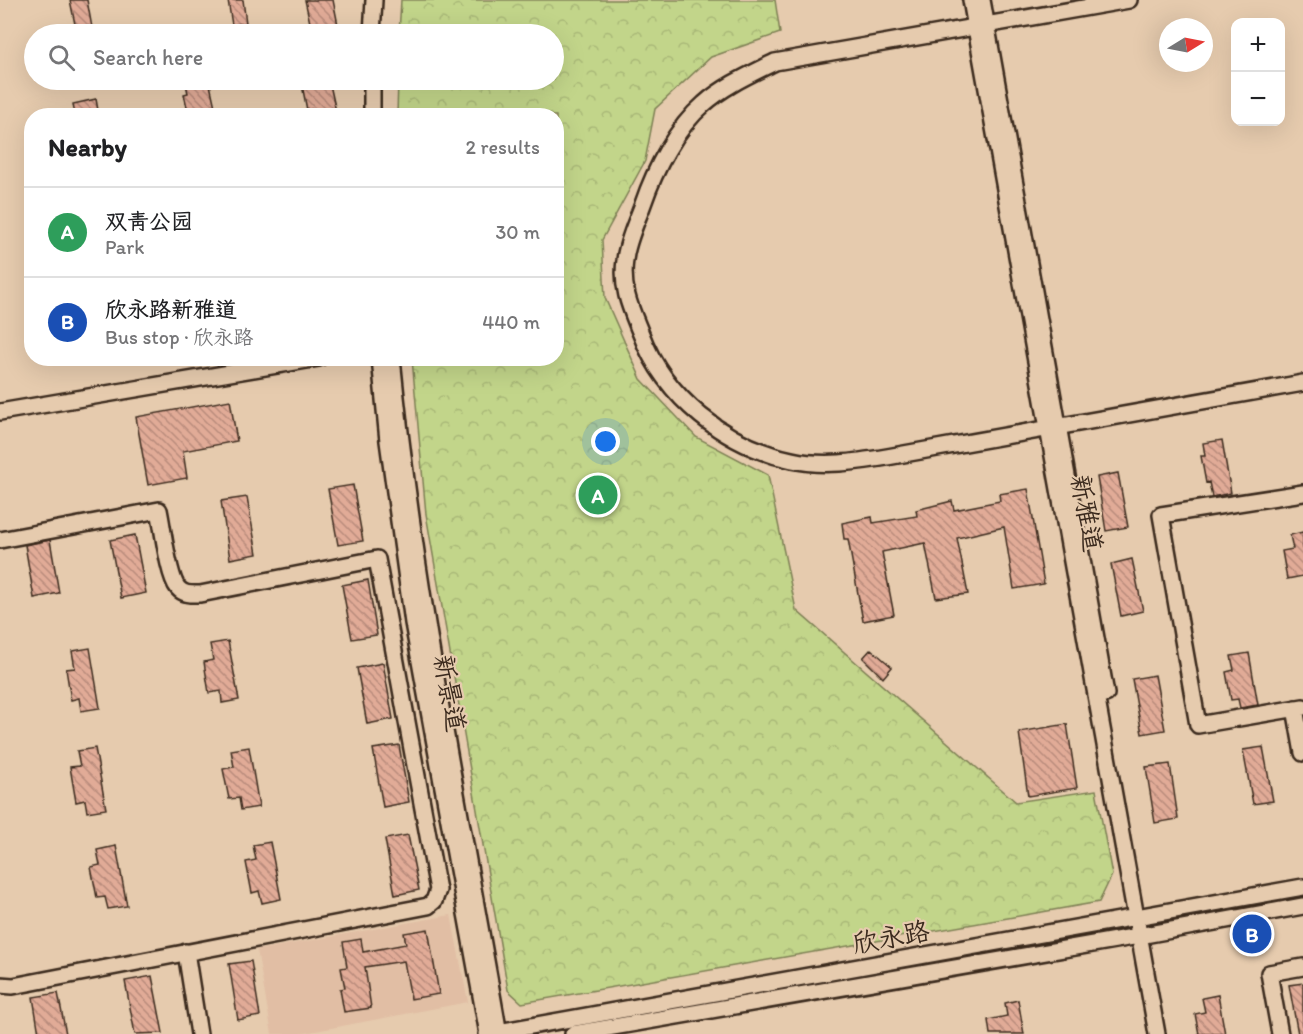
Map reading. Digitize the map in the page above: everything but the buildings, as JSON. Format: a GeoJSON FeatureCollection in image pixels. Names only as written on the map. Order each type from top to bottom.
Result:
{"type":"FeatureCollection","features":[{"type":"Feature","properties":{"kind":"street"},"geometry":{"type":"LineString","coordinates":[[373,24],[374,0]]}},
{"type":"Feature","properties":{"kind":"street"},"geometry":{"type":"LineString","coordinates":[[383,0],[383,24]]}},
{"type":"Feature","properties":{"kind":"street","name":"新雅道"},"geometry":{"type":"LineString","coordinates":[[971,0],[981,27],[1140,916],[1166,1034]]}},
{"type":"Feature","properties":{"kind":"street","name":"新雅道"},"geometry":{"type":"LineString","coordinates":[[981,27],[982,0]]}},
{"type":"Feature","properties":{"kind":"street"},"geometry":{"type":"LineString","coordinates":[[1129,0],[775,62],[734,84],[704,104],[683,128],[661,162],[648,189],[625,260],[625,296],[644,343],[661,375],[685,402],[713,426],[743,443],[773,455],[793,461],[816,463],[857,462],[1303,383]]}},
{"type":"Feature","properties":{"kind":"street"},"geometry":{"type":"LineString","coordinates":[[372,90],[372,108]]}},
{"type":"Feature","properties":{"kind":"street"},"geometry":{"type":"LineString","coordinates":[[382,90],[382,108]]}},
{"type":"Feature","properties":{"kind":"street"},"geometry":{"type":"LineString","coordinates":[[0,404],[216,366]]}},
{"type":"Feature","properties":{"kind":"street"},"geometry":{"type":"LineString","coordinates":[[0,412],[272,366]]}},
{"type":"Feature","properties":{"kind":"street","name":"新景道"},"geometry":{"type":"LineString","coordinates":[[381,366],[388,441],[413,623],[492,1034]]}},
{"type":"Feature","properties":{"kind":"street","name":"新景道"},"geometry":{"type":"LineString","coordinates":[[393,366],[409,513],[492,1034]]}},
{"type":"Feature","properties":{"kind":"street"},"geometry":{"type":"LineString","coordinates":[[1303,493],[1161,515],[1198,725],[1299,708],[1303,753]]}},
{"type":"Feature","properties":{"kind":"street"},"geometry":{"type":"LineString","coordinates":[[0,540],[159,510],[172,577],[179,589],[187,594],[200,594],[377,559],[438,890],[434,901],[428,906],[13,986],[0,985]]}},
{"type":"Feature","properties":{"kind":"street","name":"欣永路"},"geometry":{"type":"LineString","coordinates":[[492,1034],[1303,887]]}},
{"type":"Feature","properties":{"kind":"street","name":"欣永路"},"geometry":{"type":"LineString","coordinates":[[573,1034],[1303,906]]}},
{"type":"Feature","properties":{"kind":"street","name":"新雅道"},"geometry":{"type":"LineString","coordinates":[[1144,935],[1156,1034]]}},
{"type":"Feature","properties":{"kind":"street"},"geometry":{"type":"LineString","coordinates":[[186,952],[199,1034]]}},
{"type":"Feature","properties":{"kind":"street"},"geometry":{"type":"LineString","coordinates":[[1280,1034],[1269,973],[1303,967]]}},
{"type":"Feature","properties":{"kind":"shaded area"},"geometry":{"type":"Polygon","coordinates":[[[451,915],[468,1002],[300,1034],[272,1034],[257,950],[451,915]]]}},
{"type":"Feature","properties":{"kind":"green space"},"geometry":{"type":"Polygon","coordinates":[[[401,0],[775,0],[780,33],[711,57],[655,109],[645,161],[602,240],[605,298],[641,379],[696,437],[768,475],[796,610],[1016,802],[1096,790],[1112,875],[1099,902],[522,1003],[508,990],[426,514],[413,366],[564,366],[564,108],[397,108],[398,90],[564,90],[564,24],[400,24],[401,0]]]}},
{"type":"Feature","properties":{"kind":"place","name":"双青公园"},"geometry":{"type":"Point","coordinates":[598,495]}},
{"type":"Feature","properties":{"kind":"place","name":"欣永路新雅道"},"geometry":{"type":"Point","coordinates":[1252,934]}}]}
